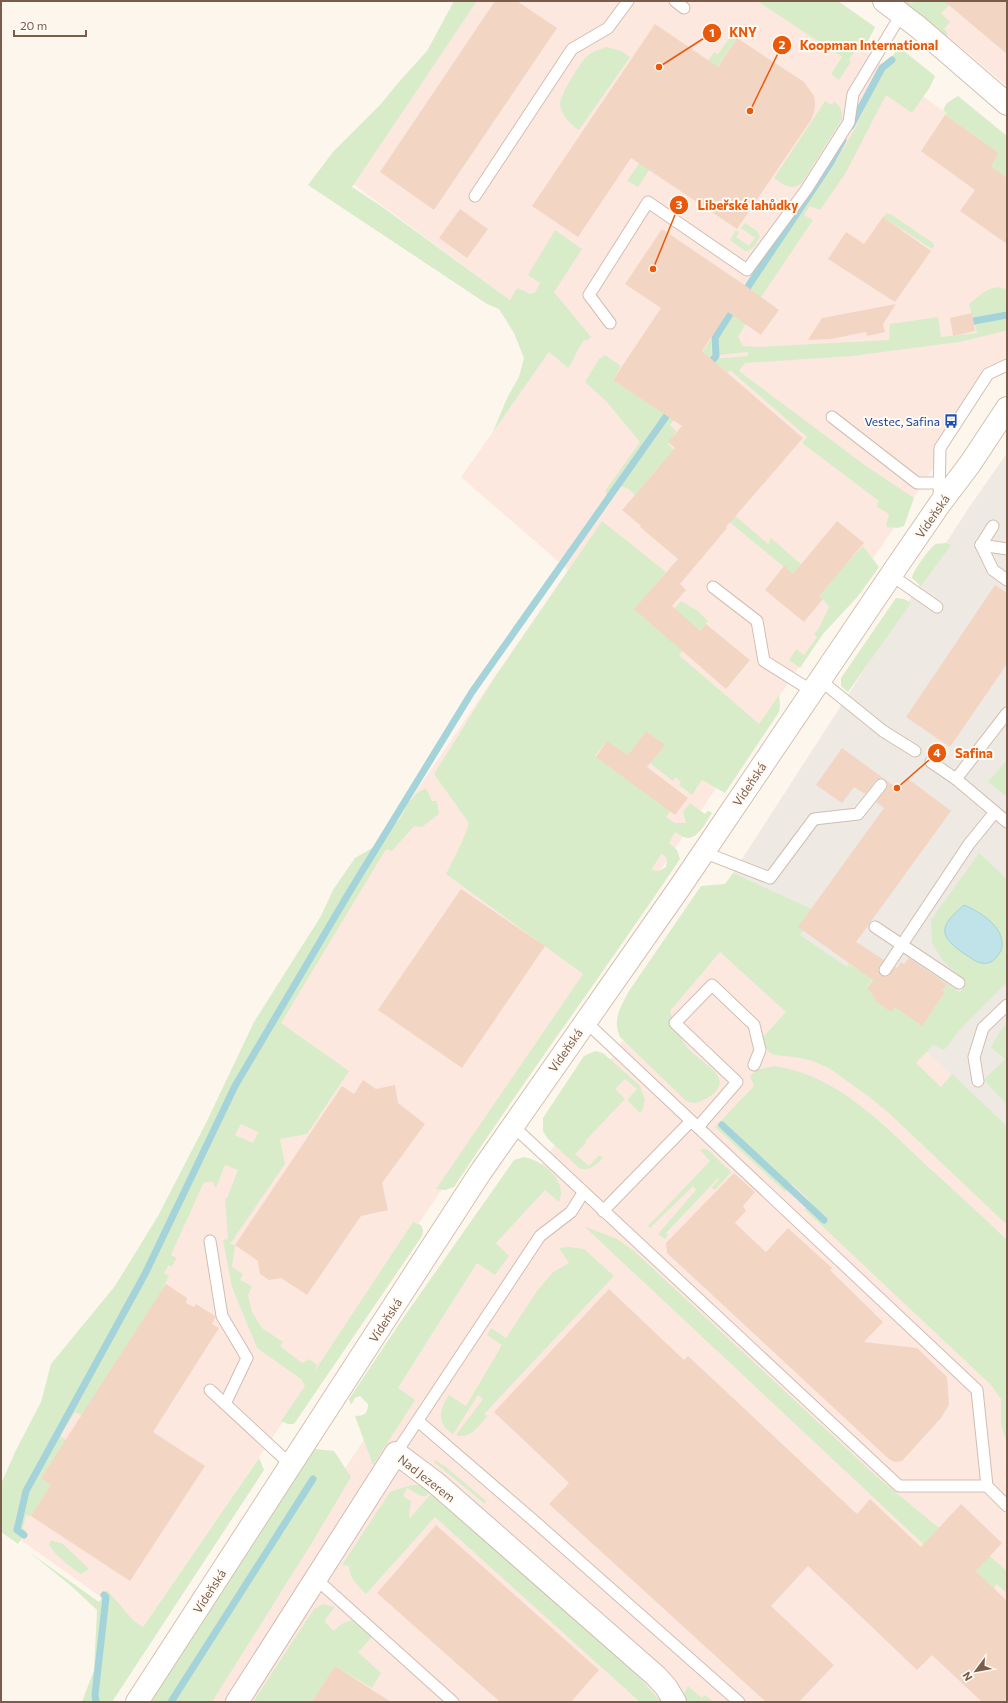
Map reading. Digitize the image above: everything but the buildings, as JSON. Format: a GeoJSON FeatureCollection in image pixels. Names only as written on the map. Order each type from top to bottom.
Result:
{"type":"FeatureCollection","features":[{"type":"Feature","properties":{"kind":"main road"},"geometry":{"type":"LineString","coordinates":[[884,1],[902,13],[1007,104]]}},
{"type":"Feature","properties":{"kind":"main road","name":"Vídeňská"},"geometry":{"type":"LineString","coordinates":[[137,1702],[480,1173],[703,852],[891,575],[939,505],[970,464],[1007,408]]}},
{"type":"Feature","properties":{"kind":"main road","name":"Nad Jezerem"},"geometry":{"type":"LineString","coordinates":[[236,1702],[396,1453],[436,1483],[650,1671],[666,1687],[675,1702]]}},
{"type":"Feature","properties":{"kind":"lane"},"geometry":{"type":"LineString","coordinates":[[475,196],[572,49],[608,28],[628,1]]}},
{"type":"Feature","properties":{"kind":"lane"},"geometry":{"type":"LineString","coordinates":[[675,1],[684,8]]}},
{"type":"Feature","properties":{"kind":"lane"},"geometry":{"type":"LineString","coordinates":[[610,323],[589,295],[648,202],[748,270],[806,190],[849,122],[853,94],[902,13]]}},
{"type":"Feature","properties":{"kind":"lane"},"geometry":{"type":"LineString","coordinates":[[939,505],[940,448],[988,374],[1007,365]]}},
{"type":"Feature","properties":{"kind":"lane"},"geometry":{"type":"LineString","coordinates":[[832,417],[917,483],[939,483]]}},
{"type":"Feature","properties":{"kind":"lane"},"geometry":{"type":"LineString","coordinates":[[981,545],[993,526]]}},
{"type":"Feature","properties":{"kind":"lane"},"geometry":{"type":"LineString","coordinates":[[981,545],[1007,549]]}},
{"type":"Feature","properties":{"kind":"lane"},"geometry":{"type":"LineString","coordinates":[[981,545],[993,570],[1007,580]]}},
{"type":"Feature","properties":{"kind":"lane"},"geometry":{"type":"LineString","coordinates":[[891,575],[937,607]]}},
{"type":"Feature","properties":{"kind":"lane"},"geometry":{"type":"LineString","coordinates":[[713,587],[757,621],[764,661],[816,686],[915,752]]}},
{"type":"Feature","properties":{"kind":"lane"},"geometry":{"type":"LineString","coordinates":[[956,779],[1007,713]]}},
{"type":"Feature","properties":{"kind":"lane"},"geometry":{"type":"LineString","coordinates":[[931,762],[956,779],[1007,822]]}},
{"type":"Feature","properties":{"kind":"lane"},"geometry":{"type":"LineString","coordinates":[[703,852],[770,878],[814,819],[858,814],[881,785]]}},
{"type":"Feature","properties":{"kind":"lane"},"geometry":{"type":"LineString","coordinates":[[885,970],[969,844],[995,812]]}},
{"type":"Feature","properties":{"kind":"lane"},"geometry":{"type":"LineString","coordinates":[[875,927],[959,983]]}},
{"type":"Feature","properties":{"kind":"lane"},"geometry":{"type":"LineString","coordinates":[[603,1211],[737,1082],[675,1023],[712,985],[754,1024],[760,1050],[754,1065]]}},
{"type":"Feature","properties":{"kind":"lane"},"geometry":{"type":"LineString","coordinates":[[978,1081],[974,1057],[983,1028],[1007,1005]]}},
{"type":"Feature","properties":{"kind":"lane"},"geometry":{"type":"LineString","coordinates":[[585,1021],[977,1390],[987,1486],[1007,1506]]}},
{"type":"Feature","properties":{"kind":"lane"},"geometry":{"type":"LineString","coordinates":[[512,1126],[899,1486],[987,1486]]}},
{"type":"Feature","properties":{"kind":"lane"},"geometry":{"type":"LineString","coordinates":[[396,1453],[540,1236],[571,1212],[583,1193]]}},
{"type":"Feature","properties":{"kind":"lane"},"geometry":{"type":"LineString","coordinates":[[210,1241],[222,1316],[247,1358],[225,1404]]}},
{"type":"Feature","properties":{"kind":"lane"},"geometry":{"type":"LineString","coordinates":[[210,1390],[291,1465]]}},
{"type":"Feature","properties":{"kind":"lane"},"geometry":{"type":"LineString","coordinates":[[418,1421],[533,1520],[739,1702]]}},
{"type":"Feature","properties":{"kind":"lane"},"geometry":{"type":"LineString","coordinates":[[315,1578],[453,1702]]}},
{"type":"Feature","properties":{"kind":"shaded area"},"geometry":{"type":"Polygon","coordinates":[[[477,1],[789,1],[861,46],[895,77],[1007,155],[1007,356],[898,522],[143,1627],[1,1526],[290,975],[568,570],[461,477],[549,352],[510,300],[353,184],[477,1]]]}},
{"type":"Feature","properties":{"kind":"shaded area"},"geometry":{"type":"Polygon","coordinates":[[[933,1],[1007,1],[1007,86],[925,18],[933,1]]]}},
{"type":"Feature","properties":{"kind":"shaded area"},"geometry":{"type":"Polygon","coordinates":[[[1007,453],[1007,1126],[733,873],[968,509],[1007,453]]]}},
{"type":"Feature","properties":{"kind":"shaded area"},"geometry":{"type":"Polygon","coordinates":[[[733,873],[1007,1126],[1007,1702],[191,1702],[398,1388],[477,1263],[733,873]]]}},
{"type":"Feature","properties":{"kind":"green space"},"geometry":{"type":"Polygon","coordinates":[[[454,1],[477,1],[352,187],[381,206],[510,300],[517,288],[531,294],[535,292],[540,283],[528,275],[555,230],[582,249],[554,292],[591,337],[588,340],[584,340],[568,368],[549,352],[493,432],[507,398],[519,377],[524,358],[514,333],[499,309],[487,304],[308,185],[333,152],[380,105],[427,51],[454,1]]]}},
{"type":"Feature","properties":{"kind":"green space"},"geometry":{"type":"Polygon","coordinates":[[[757,1],[838,1],[875,27],[864,49],[857,52],[855,51],[849,60],[851,62],[839,80],[831,74],[842,57],[757,1]]]}},
{"type":"Feature","properties":{"kind":"green space"},"geometry":{"type":"Polygon","coordinates":[[[902,1],[909,1],[912,3],[913,1],[950,1],[951,3],[941,13],[950,22],[944,29],[948,33],[946,36],[902,1]]]}},
{"type":"Feature","properties":{"kind":"green space"},"geometry":{"type":"Polygon","coordinates":[[[733,33],[738,36],[638,187],[627,181],[714,52],[718,54],[733,33]]]}},
{"type":"Feature","properties":{"kind":"green space"},"geometry":{"type":"Polygon","coordinates":[[[607,47],[621,51],[630,57],[579,130],[570,122],[561,109],[560,105],[563,95],[570,80],[587,56],[594,51],[607,47]]]}},
{"type":"Feature","properties":{"kind":"green space"},"geometry":{"type":"Polygon","coordinates":[[[899,47],[935,76],[930,87],[912,113],[886,95],[845,174],[820,210],[810,206],[804,215],[813,220],[761,297],[738,337],[743,346],[759,347],[889,340],[890,324],[938,317],[941,337],[977,333],[969,304],[991,288],[997,287],[1007,290],[1007,330],[1005,331],[959,342],[852,356],[745,363],[739,371],[866,466],[914,498],[904,526],[897,528],[886,527],[889,514],[876,506],[879,501],[802,443],[807,437],[730,370],[728,373],[721,367],[713,379],[708,378],[670,425],[676,431],[668,444],[725,496],[719,502],[768,544],[771,538],[826,586],[863,546],[879,567],[859,595],[823,634],[800,668],[789,660],[796,649],[804,655],[817,637],[814,634],[819,628],[829,607],[823,599],[659,466],[635,495],[629,489],[620,486],[610,501],[605,491],[640,442],[606,401],[585,382],[599,359],[605,355],[621,366],[613,380],[663,412],[711,339],[712,359],[748,356],[748,352],[717,355],[716,340],[764,265],[830,171],[855,129],[883,71],[890,65],[891,58],[899,47]]]}},
{"type":"Feature","properties":{"kind":"green space"},"geometry":{"type":"Polygon","coordinates":[[[958,96],[1007,136],[1007,178],[991,166],[999,153],[945,115],[947,113],[943,110],[947,103],[958,96]]]}},
{"type":"Feature","properties":{"kind":"green space"},"geometry":{"type":"Polygon","coordinates":[[[825,101],[832,105],[834,101],[838,105],[841,109],[842,119],[801,184],[793,187],[787,186],[774,178],[825,101]]]}},
{"type":"Feature","properties":{"kind":"green space"},"geometry":{"type":"Polygon","coordinates":[[[887,213],[933,243],[934,246],[932,249],[883,217],[887,213]]]}},
{"type":"Feature","properties":{"kind":"green space"},"geometry":{"type":"Polygon","coordinates":[[[745,223],[757,231],[760,236],[755,246],[748,251],[745,251],[730,240],[736,230],[739,233],[736,237],[749,246],[755,238],[741,228],[745,223]]]}},
{"type":"Feature","properties":{"kind":"green space"},"geometry":{"type":"Polygon","coordinates":[[[602,521],[666,572],[635,609],[674,609],[681,601],[698,611],[708,621],[679,655],[759,724],[779,695],[780,706],[779,712],[725,793],[702,780],[692,795],[679,785],[681,782],[675,777],[673,781],[650,763],[664,745],[646,731],[628,755],[607,741],[595,756],[672,809],[666,817],[675,823],[686,823],[683,812],[690,803],[705,814],[708,811],[712,813],[704,826],[693,837],[684,837],[675,832],[669,843],[677,850],[680,859],[454,1187],[445,1190],[436,1189],[583,974],[446,874],[462,842],[469,823],[434,774],[495,677],[602,521]],[[662,853],[651,870],[659,871],[666,867],[667,859],[662,853]]]}},
{"type":"Feature","properties":{"kind":"green space"},"geometry":{"type":"Polygon","coordinates":[[[946,543],[951,545],[921,586],[912,578],[918,565],[933,546],[936,544],[946,543]]]}},
{"type":"Feature","properties":{"kind":"green space"},"geometry":{"type":"Polygon","coordinates":[[[896,598],[904,599],[911,603],[848,692],[841,686],[841,678],[896,598]]]}},
{"type":"Feature","properties":{"kind":"green space"},"geometry":{"type":"Polygon","coordinates":[[[1007,760],[1007,797],[988,782],[1007,760]]]}},
{"type":"Feature","properties":{"kind":"green space"},"geometry":{"type":"Polygon","coordinates":[[[426,788],[432,801],[437,801],[439,814],[422,827],[414,826],[392,851],[386,849],[281,1023],[349,1071],[307,1134],[280,1139],[285,1164],[230,1244],[235,1245],[232,1267],[243,1274],[240,1280],[252,1286],[248,1295],[252,1312],[262,1328],[283,1342],[280,1346],[302,1363],[309,1359],[317,1365],[314,1372],[413,1222],[421,1225],[423,1230],[422,1236],[294,1424],[288,1424],[281,1421],[305,1386],[301,1379],[257,1348],[232,1287],[223,1240],[228,1239],[225,1198],[227,1198],[238,1170],[225,1165],[216,1188],[213,1182],[206,1182],[203,1184],[171,1255],[177,1258],[171,1267],[169,1265],[164,1273],[169,1276],[161,1292],[82,1416],[75,1412],[60,1436],[66,1440],[41,1478],[51,1485],[31,1516],[26,1515],[23,1528],[26,1532],[18,1544],[1,1532],[1,1484],[16,1450],[41,1402],[51,1364],[115,1286],[158,1216],[206,1123],[254,1022],[321,916],[333,890],[355,858],[374,847],[388,836],[393,824],[400,819],[408,803],[417,793],[426,788]],[[241,1124],[235,1135],[253,1143],[258,1132],[241,1124]]]}},
{"type":"Feature","properties":{"kind":"green space"},"geometry":{"type":"Polygon","coordinates":[[[979,853],[1007,879],[1007,982],[963,1026],[944,1050],[933,1045],[916,1063],[941,1087],[952,1074],[1007,1126],[1007,1225],[889,1113],[868,1096],[829,1068],[810,1060],[774,1055],[769,1052],[765,1046],[763,1037],[786,1012],[720,952],[670,1011],[677,1030],[687,1047],[692,1053],[707,1064],[718,1076],[720,1083],[717,1090],[709,1097],[698,1102],[692,1103],[686,1101],[620,1037],[617,1025],[618,1013],[629,991],[701,886],[725,884],[733,873],[816,911],[800,935],[847,967],[849,964],[872,978],[867,989],[873,994],[872,996],[876,999],[875,1001],[891,1012],[895,1007],[922,1026],[945,992],[942,990],[947,984],[960,993],[966,982],[942,960],[932,943],[931,920],[979,853]]]}},
{"type":"Feature","properties":{"kind":"green space"},"geometry":{"type":"Polygon","coordinates":[[[1007,1023],[1007,1105],[984,1080],[1005,1059],[991,1047],[1007,1023]]]}},
{"type":"Feature","properties":{"kind":"green space"},"geometry":{"type":"Polygon","coordinates":[[[595,1051],[603,1053],[640,1086],[645,1100],[643,1109],[640,1113],[627,1100],[637,1089],[625,1079],[615,1089],[625,1099],[585,1141],[586,1143],[575,1154],[589,1166],[599,1155],[603,1158],[592,1167],[583,1169],[579,1168],[548,1139],[543,1131],[543,1118],[584,1056],[595,1051]]]}},
{"type":"Feature","properties":{"kind":"green space"},"geometry":{"type":"Polygon","coordinates":[[[774,1066],[797,1071],[818,1079],[838,1090],[858,1104],[894,1134],[1007,1240],[1007,1444],[1001,1425],[1001,1399],[991,1385],[804,1209],[809,1207],[809,1200],[792,1184],[785,1192],[715,1127],[754,1086],[750,1076],[757,1070],[774,1066]]]}},
{"type":"Feature","properties":{"kind":"green space"},"geometry":{"type":"Polygon","coordinates":[[[700,1150],[708,1150],[731,1172],[715,1190],[711,1188],[719,1180],[718,1178],[666,1233],[668,1235],[665,1239],[658,1234],[696,1190],[693,1186],[650,1228],[648,1226],[710,1161],[700,1150]]]}},
{"type":"Feature","properties":{"kind":"green space"},"geometry":{"type":"Polygon","coordinates":[[[524,1157],[532,1159],[546,1167],[552,1173],[560,1187],[561,1194],[559,1202],[545,1190],[496,1243],[509,1256],[495,1275],[477,1263],[398,1388],[415,1400],[373,1465],[355,1416],[365,1413],[368,1404],[360,1396],[355,1398],[351,1405],[349,1399],[399,1324],[514,1160],[524,1157]]]}},
{"type":"Feature","properties":{"kind":"green space"},"geometry":{"type":"Polygon","coordinates":[[[586,1227],[617,1239],[633,1250],[876,1476],[939,1528],[990,1556],[1007,1571],[1007,1594],[997,1584],[983,1600],[586,1227]]]}},
{"type":"Feature","properties":{"kind":"green space"},"geometry":{"type":"Polygon","coordinates":[[[569,1247],[584,1249],[614,1276],[484,1414],[487,1416],[474,1431],[466,1436],[456,1435],[483,1399],[478,1395],[453,1434],[444,1426],[441,1416],[441,1411],[449,1395],[466,1406],[502,1345],[487,1335],[491,1328],[506,1338],[537,1291],[553,1272],[569,1263],[559,1248],[569,1247]]]}},
{"type":"Feature","properties":{"kind":"green space"},"geometry":{"type":"Polygon","coordinates":[[[315,1449],[334,1451],[351,1477],[313,1541],[212,1702],[151,1702],[177,1657],[315,1449]]]}},
{"type":"Feature","properties":{"kind":"green space"},"geometry":{"type":"Polygon","coordinates":[[[259,1458],[264,1470],[112,1702],[82,1702],[94,1670],[97,1610],[70,1585],[29,1552],[99,1602],[107,1590],[133,1620],[143,1627],[259,1458]]]}},
{"type":"Feature","properties":{"kind":"green space"},"geometry":{"type":"Polygon","coordinates":[[[435,1460],[446,1467],[486,1501],[485,1504],[434,1462],[435,1460]]]}},
{"type":"Feature","properties":{"kind":"green space"},"geometry":{"type":"Polygon","coordinates":[[[411,1485],[418,1485],[430,1492],[426,1496],[421,1496],[407,1488],[403,1496],[411,1501],[410,1518],[431,1494],[589,1629],[633,1670],[661,1702],[640,1702],[435,1517],[366,1594],[352,1578],[349,1571],[349,1566],[342,1565],[390,1492],[411,1485]]]}},
{"type":"Feature","properties":{"kind":"green space"},"geometry":{"type":"Polygon","coordinates":[[[51,1540],[63,1544],[89,1569],[81,1574],[68,1565],[49,1545],[51,1540]]]}},
{"type":"Feature","properties":{"kind":"green space"},"geometry":{"type":"Polygon","coordinates":[[[323,1604],[335,1607],[326,1618],[325,1622],[334,1631],[341,1624],[352,1620],[373,1636],[358,1652],[381,1673],[372,1688],[335,1666],[312,1702],[253,1702],[314,1609],[323,1604]]]}},
{"type":"Feature","properties":{"kind":"green space"},"geometry":{"type":"Polygon","coordinates":[[[688,1686],[702,1698],[705,1695],[714,1702],[685,1702],[683,1696],[688,1686]]]}},
{"type":"Feature","properties":{"kind":"water"},"geometry":{"type":"Polygon","coordinates":[[[964,905],[978,912],[992,922],[1001,936],[1001,951],[990,962],[982,963],[974,960],[957,948],[946,937],[946,925],[949,919],[964,905]]]}},
{"type":"Feature","properties":{"kind":"waterway"},"geometry":{"type":"LineString","coordinates":[[851,126],[882,68],[892,60]]}},
{"type":"Feature","properties":{"kind":"waterway"},"geometry":{"type":"LineString","coordinates":[[743,294],[830,164],[843,140]]}},
{"type":"Feature","properties":{"kind":"waterway"},"geometry":{"type":"LineString","coordinates":[[707,367],[716,356],[715,338],[735,306]]}},
{"type":"Feature","properties":{"kind":"waterway"},"geometry":{"type":"LineString","coordinates":[[974,321],[1007,315]]}},
{"type":"Feature","properties":{"kind":"waterway"},"geometry":{"type":"LineString","coordinates":[[24,1535],[17,1530],[26,1491],[145,1274],[235,1086],[350,891],[472,692],[672,408]]}},
{"type":"Feature","properties":{"kind":"waterway"},"geometry":{"type":"LineString","coordinates":[[722,1125],[824,1220]]}},
{"type":"Feature","properties":{"kind":"waterway"},"geometry":{"type":"LineString","coordinates":[[171,1702],[313,1479]]}},
{"type":"Feature","properties":{"kind":"waterway"},"geometry":{"type":"LineString","coordinates":[[96,1702],[95,1695],[106,1597],[104,1595]]}},
{"type":"Feature","properties":{"kind":"place","name":"KNY"},"geometry":{"type":"Point","coordinates":[659,67]}},
{"type":"Feature","properties":{"kind":"place","name":"Koopman International"},"geometry":{"type":"Point","coordinates":[750,111]}},
{"type":"Feature","properties":{"kind":"place","name":"Libeřské lahůdky"},"geometry":{"type":"Point","coordinates":[653,269]}},
{"type":"Feature","properties":{"kind":"place","name":"Vestec, Safina"},"geometry":{"type":"Point","coordinates":[951,421]}},
{"type":"Feature","properties":{"kind":"place","name":"Safina"},"geometry":{"type":"Point","coordinates":[897,788]}}]}
